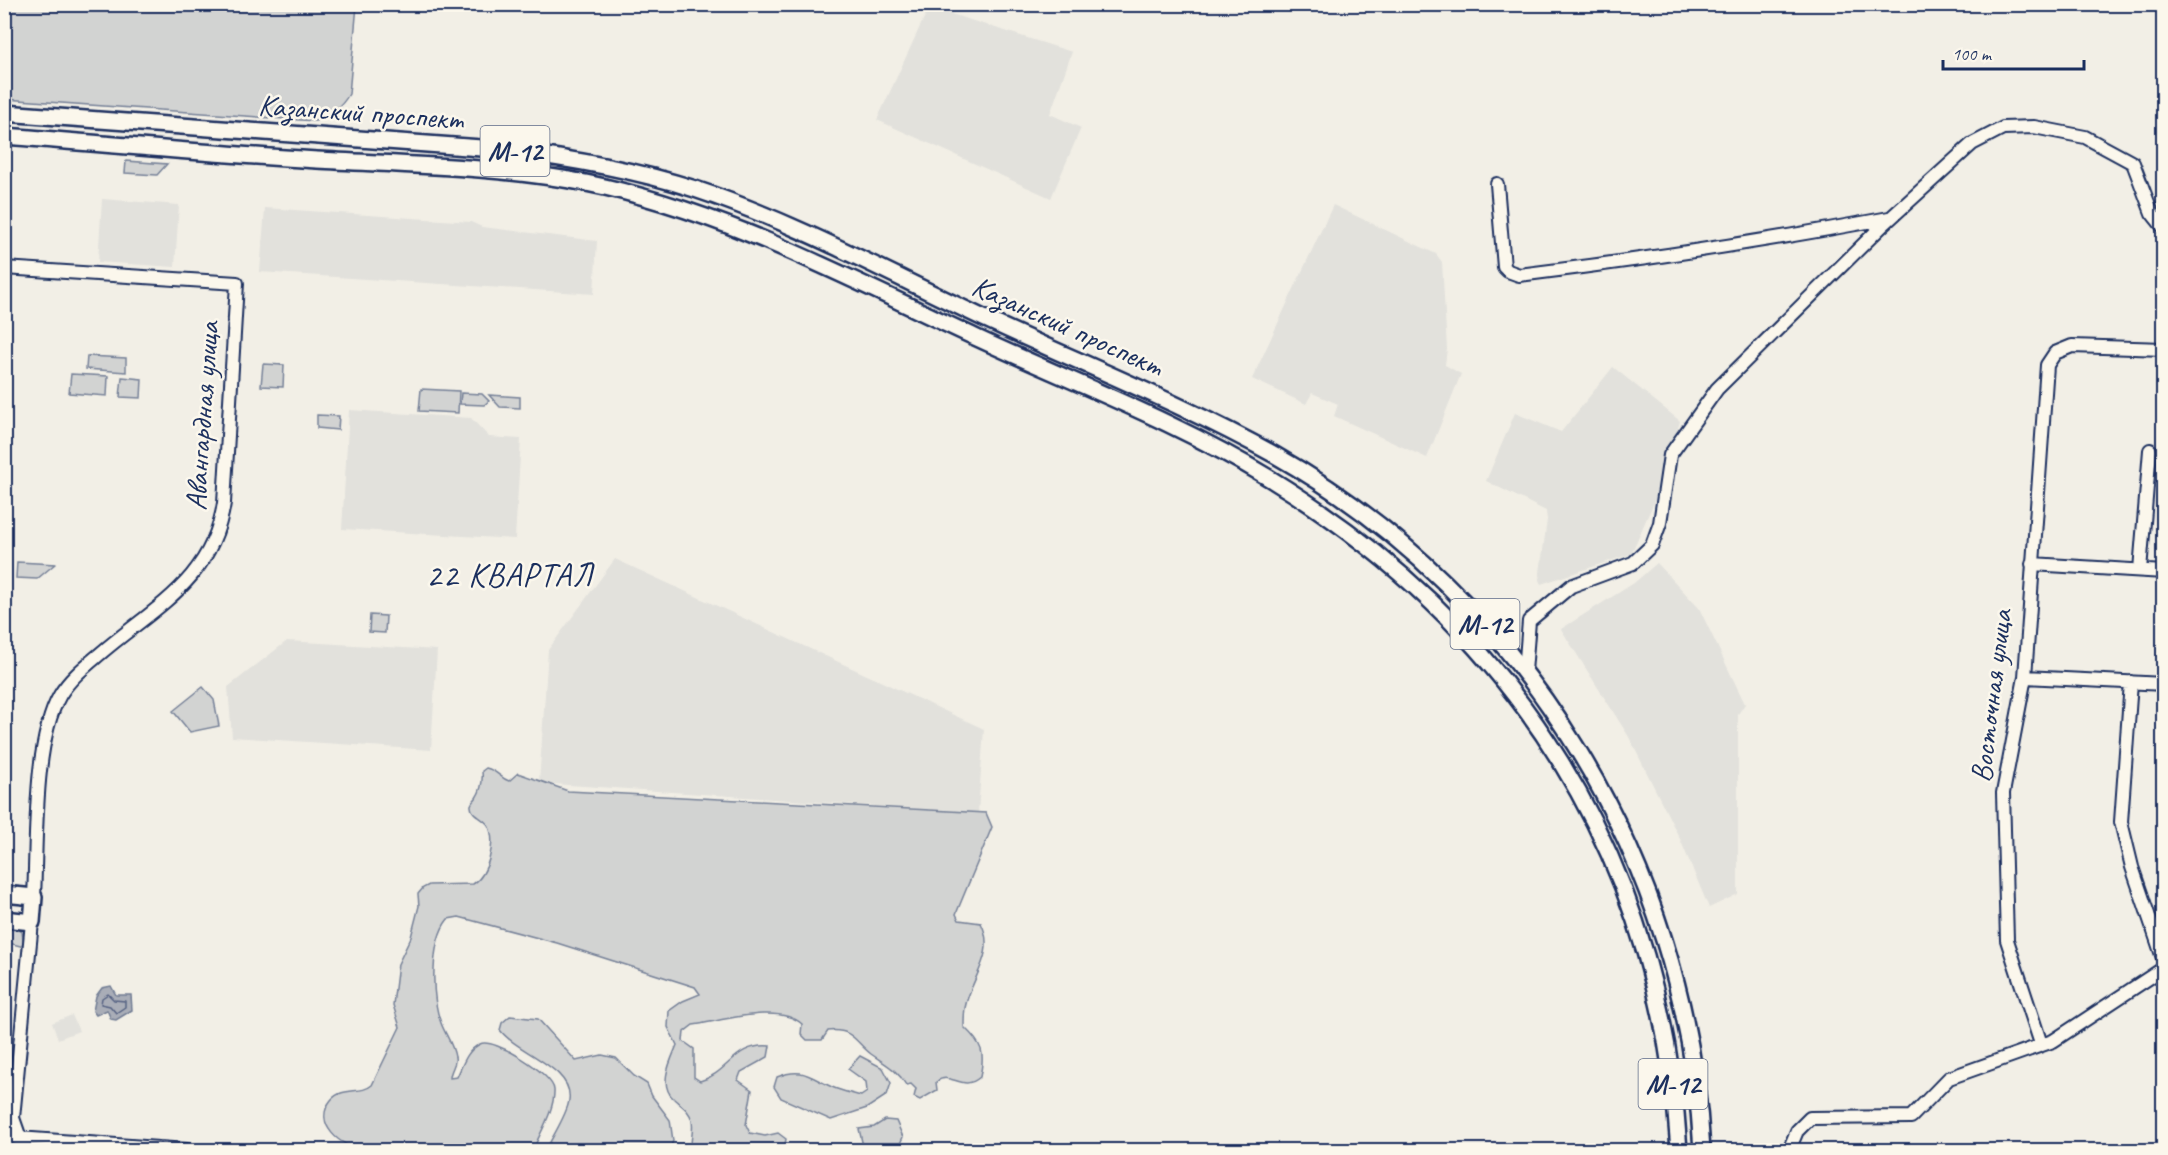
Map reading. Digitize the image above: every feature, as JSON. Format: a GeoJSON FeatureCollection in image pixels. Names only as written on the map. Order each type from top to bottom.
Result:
{"type":"FeatureCollection","features":[{"type":"Feature","properties":{"kind":"main road","name":"Казанский проспект"},"geometry":{"type":"LineString","coordinates":[[4,113],[484,148],[585,162],[645,174],[740,207],[1203,418],[1277,457],[1320,483],[1400,542],[1449,586],[1525,672],[1562,721],[1585,760],[1634,855],[1656,910],[1684,1013],[1695,1075],[1702,1150]]}},
{"type":"Feature","properties":{"kind":"main road","name":"Казанский проспект"},"geometry":{"type":"LineString","coordinates":[[4,136],[245,156],[474,170],[585,183],[683,209],[746,233],[1162,422],[1272,480],[1395,567],[1477,648],[1541,730],[1566,770],[1612,860],[1634,915],[1662,1017],[1672,1079],[1679,1150]]}},
{"type":"Feature","properties":{"kind":"main road"},"geometry":{"type":"LineString","coordinates":[[983,341],[977,330],[980,323],[993,322]]}},
{"type":"Feature","properties":{"kind":"main road"},"geometry":{"type":"LineString","coordinates":[[4,894],[34,897],[32,922],[4,919]]}},
{"type":"Feature","properties":{"kind":"street"},"geometry":{"type":"LineString","coordinates":[[1525,672],[1529,621],[1571,586],[1633,563],[1652,545],[1660,523],[1670,455],[1718,389],[1890,218],[1972,144],[2003,128],[2034,126],[2085,137],[2133,163],[2152,213],[2163,228]]}},
{"type":"Feature","properties":{"kind":"street"},"geometry":{"type":"LineString","coordinates":[[1497,184],[1504,267],[1508,272],[1519,275],[1607,265],[1779,239],[1890,218]]}},
{"type":"Feature","properties":{"kind":"street","name":"Авангардная улица"},"geometry":{"type":"LineString","coordinates":[[4,268],[237,283],[225,503],[219,530],[201,566],[185,585],[81,670],[61,694],[50,717],[43,760],[34,897]]}},
{"type":"Feature","properties":{"kind":"street","name":"Восточная улица"},"geometry":{"type":"LineString","coordinates":[[2041,1044],[2007,940],[2003,793],[2025,677],[2047,365],[2055,353],[2072,346],[2163,349]]}},
{"type":"Feature","properties":{"kind":"street"},"geometry":{"type":"LineString","coordinates":[[2140,570],[2150,450]]}},
{"type":"Feature","properties":{"kind":"street"},"geometry":{"type":"LineString","coordinates":[[2032,564],[2163,572]]}},
{"type":"Feature","properties":{"kind":"street"},"geometry":{"type":"LineString","coordinates":[[2025,677],[2163,684]]}},
{"type":"Feature","properties":{"kind":"street"},"geometry":{"type":"LineString","coordinates":[[2131,682],[2121,822],[2132,867],[2163,961]]}},
{"type":"Feature","properties":{"kind":"street"},"geometry":{"type":"LineString","coordinates":[[20,1144],[8,1121],[32,922]]}},
{"type":"Feature","properties":{"kind":"street"},"geometry":{"type":"LineString","coordinates":[[1789,1150],[1797,1131],[1810,1118],[1911,1117],[1949,1078],[2053,1041],[2163,968]]}},
{"type":"Feature","properties":{"kind":"street"},"geometry":{"type":"LineString","coordinates":[[4,1137],[20,1144],[187,1150]]}},
{"type":"Feature","properties":{"kind":"shaded area"},"geometry":{"type":"Polygon","coordinates":[[[4,5],[357,5],[349,94],[335,111],[315,121],[5,99],[4,5]]]}},
{"type":"Feature","properties":{"kind":"shaded area"},"geometry":{"type":"Polygon","coordinates":[[[929,7],[1072,52],[1050,114],[1081,128],[1051,198],[877,120],[929,7]]]}},
{"type":"Feature","properties":{"kind":"shaded area"},"geometry":{"type":"Polygon","coordinates":[[[126,161],[167,164],[157,175],[125,173],[126,161]]]}},
{"type":"Feature","properties":{"kind":"shaded area"},"geometry":{"type":"Polygon","coordinates":[[[102,199],[179,205],[175,267],[98,262],[102,199]]]}},
{"type":"Feature","properties":{"kind":"shaded area"},"geometry":{"type":"Polygon","coordinates":[[[1333,205],[1436,254],[1442,262],[1447,349],[1445,365],[1461,374],[1427,458],[1334,416],[1338,404],[1312,393],[1306,404],[1252,379],[1333,205]]]}},
{"type":"Feature","properties":{"kind":"shaded area"},"geometry":{"type":"Polygon","coordinates":[[[265,208],[471,222],[482,227],[597,241],[594,294],[260,272],[265,208]]]}},
{"type":"Feature","properties":{"kind":"shaded area"},"geometry":{"type":"Polygon","coordinates":[[[87,356],[126,358],[126,372],[86,369],[87,356]]]}},
{"type":"Feature","properties":{"kind":"shaded area"},"geometry":{"type":"Polygon","coordinates":[[[263,364],[284,365],[283,387],[261,386],[263,364]]]}},
{"type":"Feature","properties":{"kind":"shaded area"},"geometry":{"type":"Polygon","coordinates":[[[1613,367],[1680,421],[1662,484],[1631,554],[1541,584],[1539,580],[1547,520],[1546,511],[1486,481],[1515,413],[1561,432],[1613,367]]]}},
{"type":"Feature","properties":{"kind":"shaded area"},"geometry":{"type":"Polygon","coordinates":[[[71,374],[108,376],[107,396],[69,393],[71,374]]]}},
{"type":"Feature","properties":{"kind":"shaded area"},"geometry":{"type":"Polygon","coordinates":[[[122,377],[142,379],[141,398],[120,397],[122,377]]]}},
{"type":"Feature","properties":{"kind":"shaded area"},"geometry":{"type":"Polygon","coordinates":[[[421,389],[459,391],[458,413],[419,411],[421,389]]]}},
{"type":"Feature","properties":{"kind":"shaded area"},"geometry":{"type":"Polygon","coordinates":[[[461,393],[482,394],[489,401],[484,405],[460,404],[461,393]]]}},
{"type":"Feature","properties":{"kind":"shaded area"},"geometry":{"type":"Polygon","coordinates":[[[489,395],[520,397],[520,408],[500,407],[489,395]]]}},
{"type":"Feature","properties":{"kind":"shaded area"},"geometry":{"type":"Polygon","coordinates":[[[349,410],[471,418],[489,437],[521,439],[515,539],[342,529],[349,410]]]}},
{"type":"Feature","properties":{"kind":"shaded area"},"geometry":{"type":"Polygon","coordinates":[[[317,415],[339,416],[338,430],[317,428],[317,415]]]}},
{"type":"Feature","properties":{"kind":"shaded area"},"geometry":{"type":"Polygon","coordinates":[[[615,559],[984,729],[978,813],[539,783],[548,650],[615,559]]]}},
{"type":"Feature","properties":{"kind":"shaded area"},"geometry":{"type":"Polygon","coordinates":[[[17,562],[55,564],[37,579],[16,578],[17,562]]]}},
{"type":"Feature","properties":{"kind":"shaded area"},"geometry":{"type":"Polygon","coordinates":[[[1657,563],[1699,608],[1745,704],[1738,714],[1738,894],[1709,908],[1680,839],[1629,737],[1561,629],[1634,583],[1657,563]]]}},
{"type":"Feature","properties":{"kind":"shaded area"},"geometry":{"type":"Polygon","coordinates":[[[370,615],[386,616],[385,633],[369,632],[370,615]]]}},
{"type":"Feature","properties":{"kind":"shaded area"},"geometry":{"type":"Polygon","coordinates":[[[287,641],[437,650],[431,750],[232,737],[228,687],[287,641]]]}},
{"type":"Feature","properties":{"kind":"shaded area"},"geometry":{"type":"Polygon","coordinates":[[[203,687],[214,700],[219,726],[190,732],[173,711],[203,687]]]}},
{"type":"Feature","properties":{"kind":"shaded area"},"geometry":{"type":"Polygon","coordinates":[[[486,768],[509,781],[518,773],[568,791],[986,813],[992,827],[956,914],[959,920],[981,923],[985,934],[985,955],[968,997],[964,1018],[964,1027],[981,1049],[980,1077],[968,1083],[947,1078],[941,1079],[936,1082],[937,1090],[920,1100],[914,1097],[916,1089],[911,1084],[906,1085],[895,1071],[871,1054],[853,1037],[843,1032],[828,1031],[822,1040],[807,1040],[801,1034],[802,1024],[792,1018],[765,1014],[693,1025],[684,1032],[683,1041],[694,1049],[694,1077],[700,1081],[718,1072],[748,1049],[770,1046],[768,1057],[741,1072],[738,1080],[752,1090],[746,1125],[750,1133],[765,1136],[778,1133],[786,1139],[784,1150],[691,1150],[693,1128],[691,1117],[669,1093],[666,1080],[677,1045],[668,1027],[669,1011],[683,1001],[700,994],[695,987],[557,943],[459,917],[448,919],[442,929],[434,969],[438,1012],[455,1057],[450,1078],[457,1077],[472,1050],[480,1044],[487,1043],[522,1058],[544,1075],[551,1083],[554,1097],[550,1113],[533,1150],[375,1151],[355,1148],[338,1139],[327,1126],[326,1109],[331,1100],[341,1093],[363,1090],[372,1085],[400,1027],[393,1005],[398,964],[411,937],[419,906],[418,894],[429,885],[473,884],[487,866],[490,858],[491,832],[488,825],[471,808],[472,802],[480,791],[482,771],[486,768]]]}},
{"type":"Feature","properties":{"kind":"shaded area"},"geometry":{"type":"Polygon","coordinates":[[[6,921],[22,932],[24,947],[5,942],[6,921]]]}},
{"type":"Feature","properties":{"kind":"shaded area"},"geometry":{"type":"Polygon","coordinates":[[[72,1015],[79,1031],[58,1039],[52,1023],[72,1015]]]}},
{"type":"Feature","properties":{"kind":"shaded area"},"geometry":{"type":"Polygon","coordinates":[[[510,1016],[538,1019],[576,1061],[602,1055],[616,1058],[634,1076],[647,1084],[652,1096],[670,1120],[673,1141],[669,1150],[546,1150],[566,1111],[569,1100],[568,1089],[563,1079],[554,1070],[500,1030],[502,1023],[510,1016]]]}},
{"type":"Feature","properties":{"kind":"shaded area"},"geometry":{"type":"Polygon","coordinates":[[[860,1056],[883,1068],[891,1083],[887,1095],[867,1108],[831,1120],[781,1098],[774,1087],[777,1077],[800,1073],[861,1096],[867,1092],[866,1082],[848,1069],[860,1056]]]}},
{"type":"Feature","properties":{"kind":"shaded area"},"geometry":{"type":"Polygon","coordinates":[[[885,1120],[896,1121],[903,1137],[897,1150],[862,1150],[859,1129],[874,1127],[885,1120]]]}},
{"type":"Feature","properties":{"kind":"water"},"geometry":{"type":"Polygon","coordinates":[[[111,986],[116,995],[131,995],[132,1010],[116,1020],[111,1019],[107,1010],[96,1015],[93,1011],[96,996],[102,988],[111,986]]]}},
{"type":"Feature","properties":{"kind":"railway"},"geometry":{"type":"LineString","coordinates":[[2154,4],[2164,12]]}},
{"type":"Feature","properties":{"kind":"district","name":"22 КВАРТАЛ"},"geometry":{"type":"Point","coordinates":[510,575]}}]}
